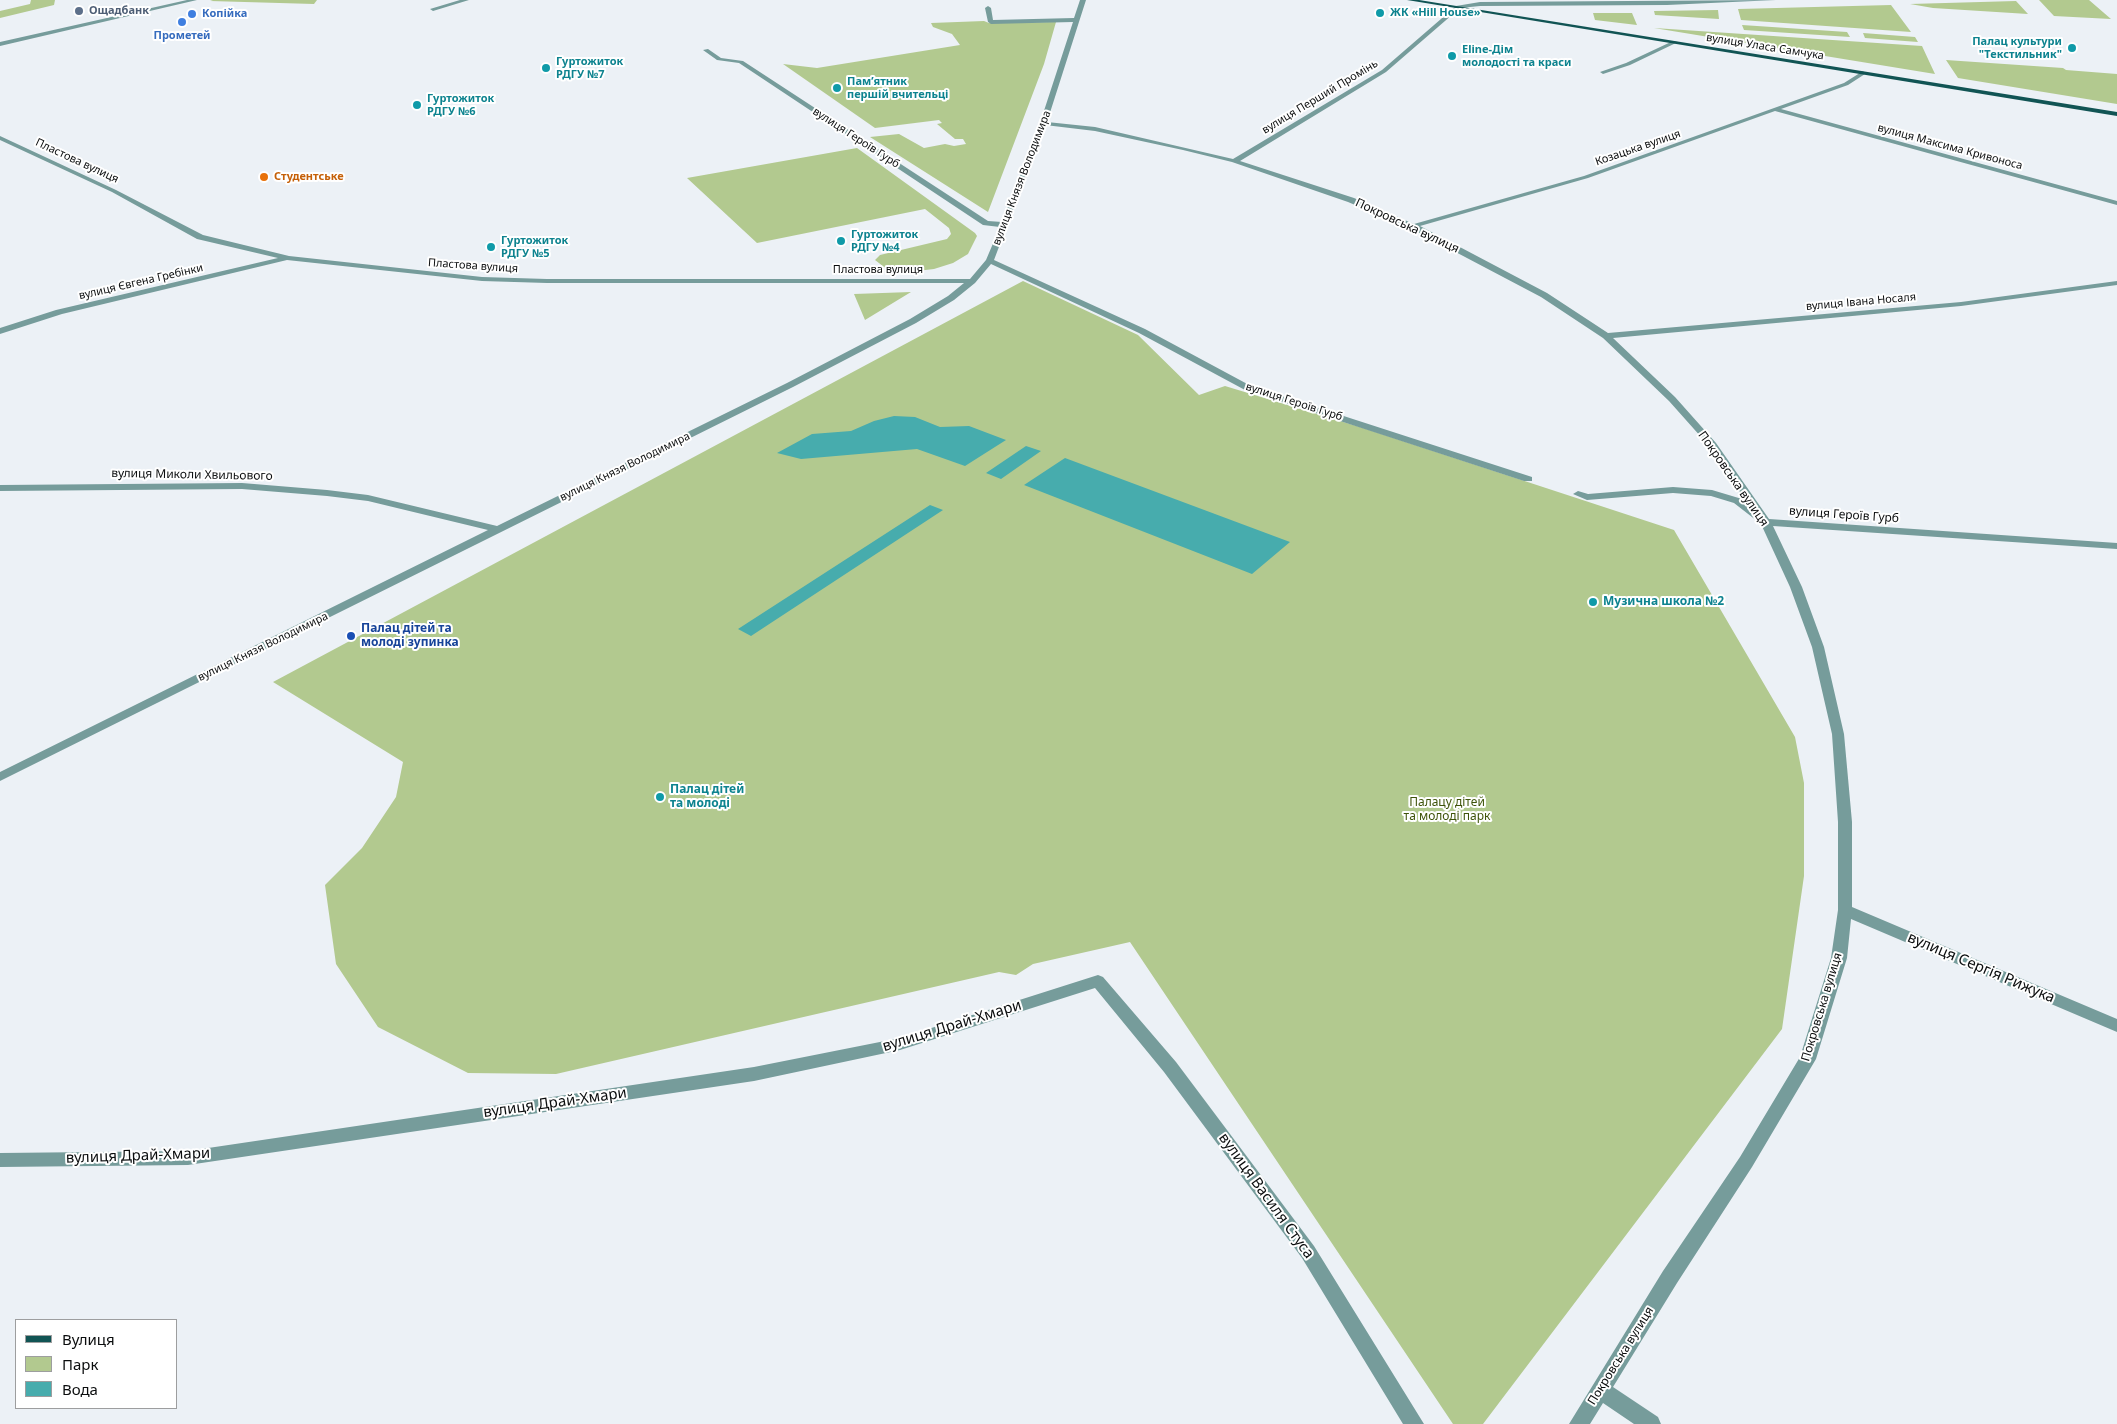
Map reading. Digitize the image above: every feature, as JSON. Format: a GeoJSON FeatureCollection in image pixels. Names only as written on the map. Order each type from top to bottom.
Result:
{"type":"FeatureCollection","features":[{"type":"Feature","properties":{"kind":"main road","name":"вулиця Уласа Самчука"},"geometry":{"type":"LineString","coordinates":[[1410,0],[2117,114]]}},
{"type":"Feature","properties":{"kind":"street"},"geometry":{"type":"LineString","coordinates":[[179,3],[185,0]]}},
{"type":"Feature","properties":{"kind":"street"},"geometry":{"type":"LineString","coordinates":[[0,44],[194,0]]}},
{"type":"Feature","properties":{"kind":"street"},"geometry":{"type":"LineString","coordinates":[[433,9],[466,0]]}},
{"type":"Feature","properties":{"kind":"street","name":"вулиця Князя Володимира"},"geometry":{"type":"LineString","coordinates":[[0,777],[790,385],[914,321],[951,298],[972,281],[990,261],[1006,225],[1043,123],[1083,0]]}},
{"type":"Feature","properties":{"kind":"street"},"geometry":{"type":"LineString","coordinates":[[1659,0],[1667,3]]}},
{"type":"Feature","properties":{"kind":"street"},"geometry":{"type":"LineString","coordinates":[[1458,7],[1480,4],[1667,3],[1773,0]]}},
{"type":"Feature","properties":{"kind":"street","name":"вулиця Перший Промінь"},"geometry":{"type":"LineString","coordinates":[[1234,161],[1384,71],[1458,7]]}},
{"type":"Feature","properties":{"kind":"street"},"geometry":{"type":"LineString","coordinates":[[988,8],[991,22],[1077,20]]}},
{"type":"Feature","properties":{"kind":"street"},"geometry":{"type":"LineString","coordinates":[[1603,72],[1628,64],[1675,42]]}},
{"type":"Feature","properties":{"kind":"street","name":"вулиця Героїв Гурб"},"geometry":{"type":"LineString","coordinates":[[706,50],[719,59],[741,62],[986,223],[1006,225]]}},
{"type":"Feature","properties":{"kind":"street","name":"Козацька вулиця"},"geometry":{"type":"LineString","coordinates":[[1413,226],[1586,177],[1777,110],[1846,84],[1863,73]]}},
{"type":"Feature","properties":{"kind":"street","name":"вулиця Максима Кривоноса"},"geometry":{"type":"LineString","coordinates":[[1777,110],[2117,204]]}},
{"type":"Feature","properties":{"kind":"street","name":"Покровська вулиця"},"geometry":{"type":"LineString","coordinates":[[1043,123],[1095,129],[1234,161],[1351,200],[1413,226],[1544,295],[1606,336],[1672,399],[1713,445],[1766,522],[1796,587],[1818,647],[1838,734],[1845,822],[1845,910],[1839,958],[1808,1059],[1746,1162],[1670,1277],[1579,1424]]}},
{"type":"Feature","properties":{"kind":"street","name":"Пластова вулиця"},"geometry":{"type":"LineString","coordinates":[[0,138],[114,191],[200,237],[230,246],[289,258],[377,269],[492,279],[547,281],[972,281]]}},
{"type":"Feature","properties":{"kind":"street","name":"вулиця Євгена Гребінки"},"geometry":{"type":"LineString","coordinates":[[0,332],[59,312],[289,258]]}},
{"type":"Feature","properties":{"kind":"street","name":"вулиця Героїв Гурб"},"geometry":{"type":"LineString","coordinates":[[990,261],[1142,330],[1248,388],[1528,479]]}},
{"type":"Feature","properties":{"kind":"street","name":"вулиця Івана Носаля"},"geometry":{"type":"LineString","coordinates":[[1606,336],[1961,304],[2117,283]]}},
{"type":"Feature","properties":{"kind":"street","name":"вулиця Миколи Хвильового"},"geometry":{"type":"LineString","coordinates":[[0,488],[242,486],[327,493],[368,498],[500,530]]}},
{"type":"Feature","properties":{"kind":"street"},"geometry":{"type":"LineString","coordinates":[[1578,494],[1587,497],[1673,490],[1712,493],[1738,501],[1766,522]]}},
{"type":"Feature","properties":{"kind":"street","name":"вулиця Героїв Гурб"},"geometry":{"type":"LineString","coordinates":[[1766,522],[2117,546]]}},
{"type":"Feature","properties":{"kind":"street","name":"вулиця Сергія Рижука"},"geometry":{"type":"LineString","coordinates":[[1845,910],[2117,1026]]}},
{"type":"Feature","properties":{"kind":"street","name":"вулиця Драй-Хмари"},"geometry":{"type":"LineString","coordinates":[[0,1160],[188,1158],[754,1074],[900,1044],[1098,981]]}},
{"type":"Feature","properties":{"kind":"street","name":"вулиця Василя Стуса"},"geometry":{"type":"LineString","coordinates":[[1098,981],[1170,1068],[1308,1252],[1414,1424]]}},
{"type":"Feature","properties":{"kind":"street"},"geometry":{"type":"LineString","coordinates":[[1601,1390],[1651,1424]]}},
{"type":"Feature","properties":{"kind":"green space"},"geometry":{"type":"Polygon","coordinates":[[[31,0],[55,0],[54,5],[0,18],[0,11],[30,4],[31,0]]]}},
{"type":"Feature","properties":{"kind":"green space"},"geometry":{"type":"Polygon","coordinates":[[[213,0],[317,0],[314,4],[210,1],[213,0]]]}},
{"type":"Feature","properties":{"kind":"green space"},"geometry":{"type":"Polygon","coordinates":[[[2039,0],[2089,0],[2111,19],[2054,16],[2039,0]]]}},
{"type":"Feature","properties":{"kind":"green space"},"geometry":{"type":"Polygon","coordinates":[[[2016,1],[2028,14],[1933,8],[1910,4],[2016,1]]]}},
{"type":"Feature","properties":{"kind":"green space"},"geometry":{"type":"Polygon","coordinates":[[[1891,5],[1911,32],[1741,20],[1738,9],[1891,5]]]}},
{"type":"Feature","properties":{"kind":"green space"},"geometry":{"type":"Polygon","coordinates":[[[1718,10],[1719,19],[1655,15],[1654,11],[1718,10]]]}},
{"type":"Feature","properties":{"kind":"green space"},"geometry":{"type":"Polygon","coordinates":[[[1593,13],[1632,13],[1637,25],[1595,20],[1593,13]]]}},
{"type":"Feature","properties":{"kind":"green space"},"geometry":{"type":"Polygon","coordinates":[[[984,21],[989,23],[1056,22],[1044,64],[988,212],[870,137],[899,134],[924,148],[945,144],[954,146],[966,144],[963,139],[955,139],[937,124],[942,123],[939,120],[875,128],[783,64],[817,68],[960,45],[952,34],[933,27],[931,23],[984,21]]]}},
{"type":"Feature","properties":{"kind":"green space"},"geometry":{"type":"Polygon","coordinates":[[[1742,25],[1847,32],[1850,37],[1744,30],[1742,25]]]}},
{"type":"Feature","properties":{"kind":"green space"},"geometry":{"type":"Polygon","coordinates":[[[1654,28],[1922,46],[1935,74],[1654,28]]]}},
{"type":"Feature","properties":{"kind":"green space"},"geometry":{"type":"Polygon","coordinates":[[[1863,33],[1915,37],[1918,42],[1865,38],[1863,33]]]}},
{"type":"Feature","properties":{"kind":"green space"},"geometry":{"type":"Polygon","coordinates":[[[1946,60],[2063,68],[2066,70],[2117,74],[2117,104],[1958,78],[1946,60]]]}},
{"type":"Feature","properties":{"kind":"green space"},"geometry":{"type":"Polygon","coordinates":[[[857,148],[975,233],[977,236],[968,254],[953,263],[934,269],[917,271],[888,270],[875,260],[880,255],[947,239],[951,234],[949,228],[925,209],[757,243],[687,178],[857,148]]]}},
{"type":"Feature","properties":{"kind":"green space","name":"Палацу дітей та молоді парк"},"geometry":{"type":"Polygon","coordinates":[[[1023,281],[1138,335],[1199,395],[1225,386],[1363,428],[1674,530],[1795,737],[1804,783],[1804,876],[1782,1029],[1483,1424],[1453,1424],[1130,942],[1033,964],[1016,975],[999,972],[556,1074],[468,1073],[378,1027],[336,964],[325,885],[362,848],[396,797],[403,762],[273,682],[1023,281]]]}},
{"type":"Feature","properties":{"kind":"green space"},"geometry":{"type":"Polygon","coordinates":[[[911,292],[865,320],[854,294],[911,292]]]}},
{"type":"Feature","properties":{"kind":"water"},"geometry":{"type":"Polygon","coordinates":[[[894,416],[915,417],[940,427],[969,426],[1006,440],[965,466],[917,449],[801,459],[777,453],[812,434],[851,431],[874,421],[894,416]]]}},
{"type":"Feature","properties":{"kind":"water"},"geometry":{"type":"Polygon","coordinates":[[[1026,446],[1041,451],[1001,479],[986,473],[1026,446]]]}},
{"type":"Feature","properties":{"kind":"water"},"geometry":{"type":"Polygon","coordinates":[[[1065,458],[1290,542],[1252,574],[1024,485],[1065,458]]]}},
{"type":"Feature","properties":{"kind":"water"},"geometry":{"type":"Polygon","coordinates":[[[930,505],[943,510],[751,636],[738,629],[930,505]]]}},
{"type":"Feature","properties":{"kind":"place","name":"Ощадбанк"},"geometry":{"type":"Point","coordinates":[79,11]}},
{"type":"Feature","properties":{"kind":"place","name":"ЖК «Hill House»"},"geometry":{"type":"Point","coordinates":[1380,13]}},
{"type":"Feature","properties":{"kind":"place","name":"Копійка"},"geometry":{"type":"Point","coordinates":[192,14]}},
{"type":"Feature","properties":{"kind":"place","name":"Прометей"},"geometry":{"type":"Point","coordinates":[182,22]}},
{"type":"Feature","properties":{"kind":"place","name":"Палац культури \"Текстильник\""},"geometry":{"type":"Point","coordinates":[2072,48]}},
{"type":"Feature","properties":{"kind":"place","name":"Eline-Дім молодості та краси"},"geometry":{"type":"Point","coordinates":[1452,56]}},
{"type":"Feature","properties":{"kind":"place","name":"Гуртожиток РДГУ №7"},"geometry":{"type":"Point","coordinates":[546,68]}},
{"type":"Feature","properties":{"kind":"place","name":"Пам’ятник першій вчительці"},"geometry":{"type":"Point","coordinates":[837,88]}},
{"type":"Feature","properties":{"kind":"place","name":"Гуртожиток РДГУ №6"},"geometry":{"type":"Point","coordinates":[417,105]}},
{"type":"Feature","properties":{"kind":"place","name":"Студентське"},"geometry":{"type":"Point","coordinates":[264,177]}},
{"type":"Feature","properties":{"kind":"place","name":"Гуртожиток РДГУ №4"},"geometry":{"type":"Point","coordinates":[841,241]}},
{"type":"Feature","properties":{"kind":"place","name":"Гуртожиток РДГУ №5"},"geometry":{"type":"Point","coordinates":[491,247]}},
{"type":"Feature","properties":{"kind":"place","name":"Музична школа №2"},"geometry":{"type":"Point","coordinates":[1593,602]}},
{"type":"Feature","properties":{"kind":"place","name":"Палац дітей та молоді зупинка"},"geometry":{"type":"Point","coordinates":[351,636]}},
{"type":"Feature","properties":{"kind":"place","name":"Палац дітей та молоді"},"geometry":{"type":"Point","coordinates":[660,797]}}]}
